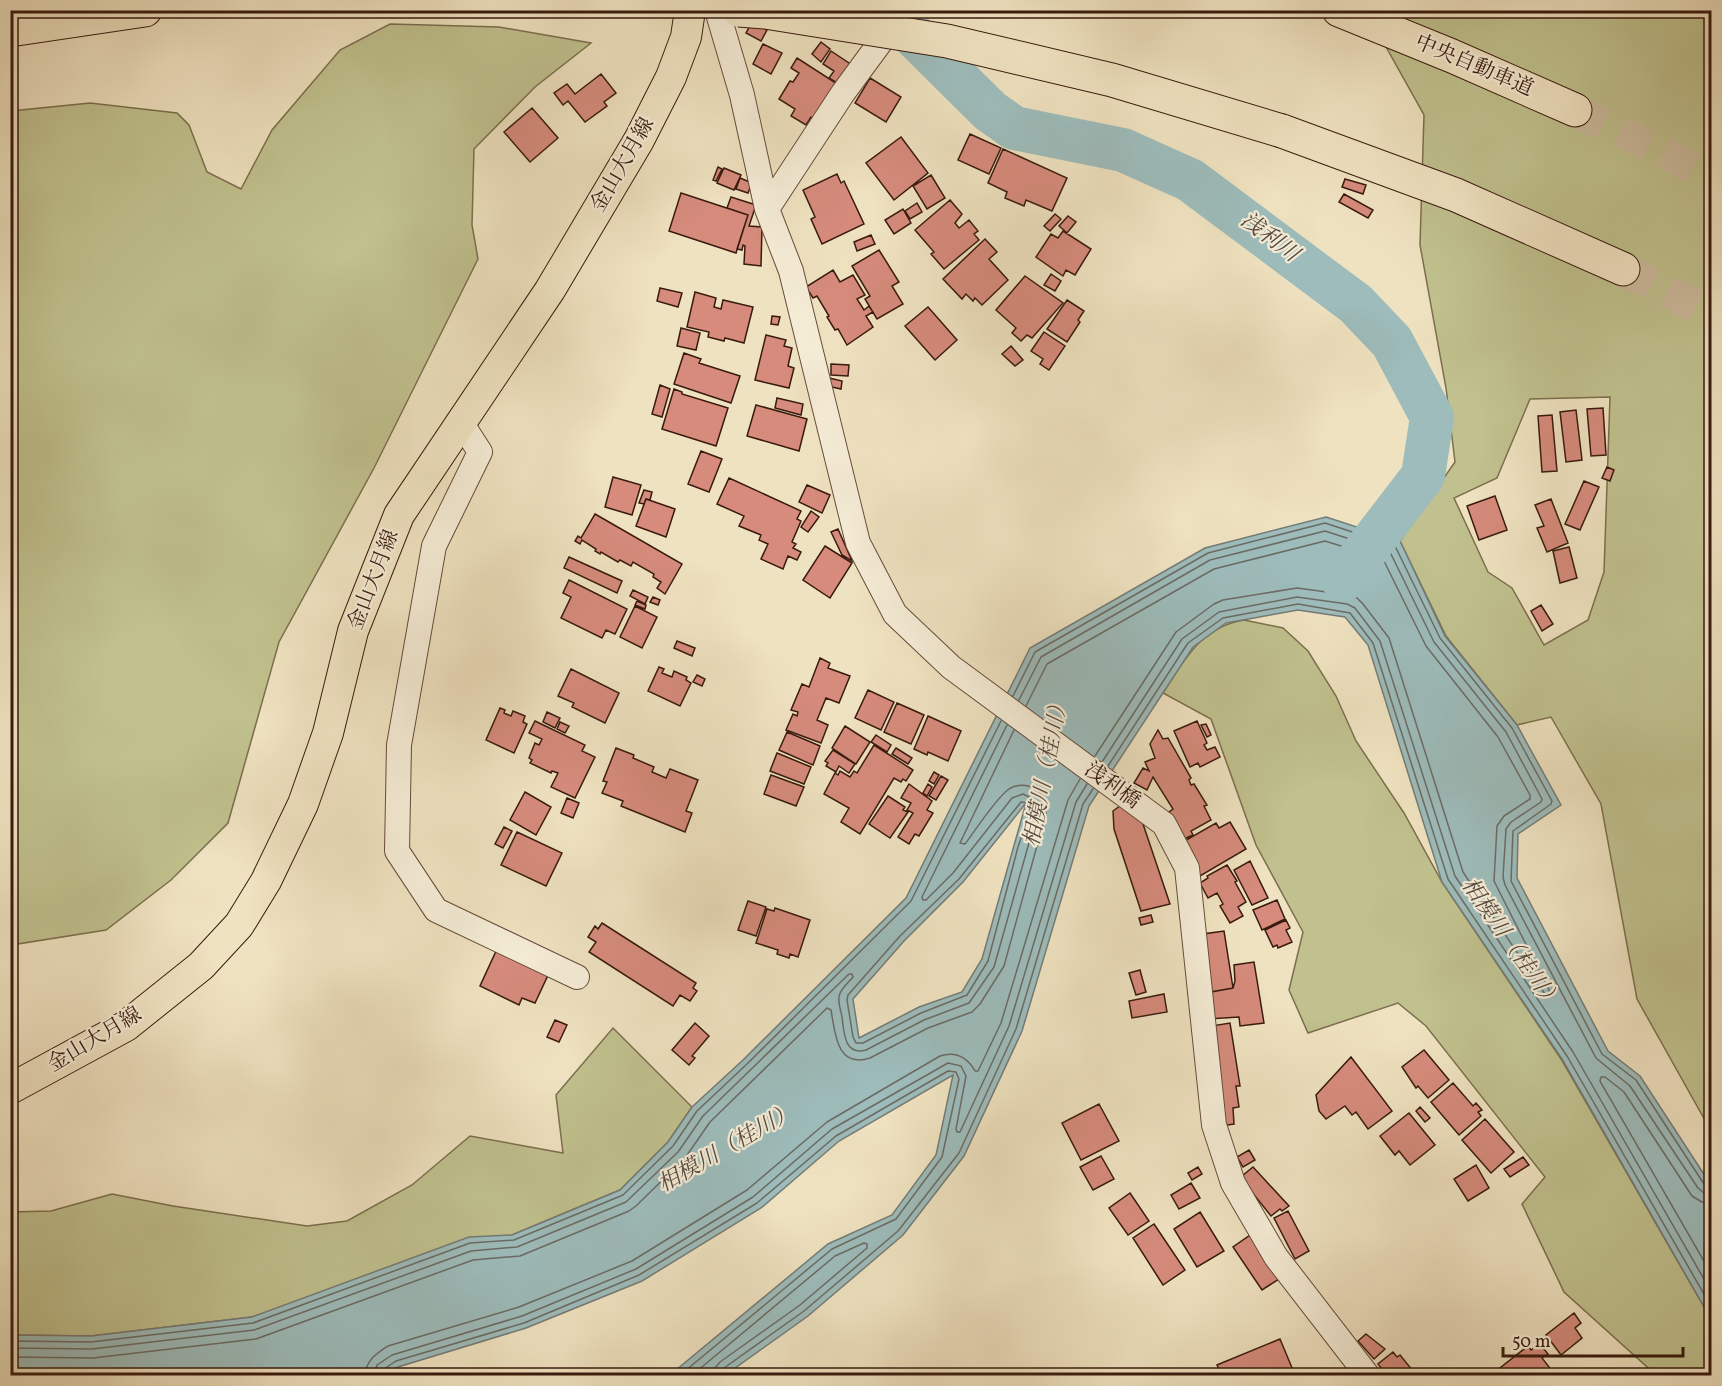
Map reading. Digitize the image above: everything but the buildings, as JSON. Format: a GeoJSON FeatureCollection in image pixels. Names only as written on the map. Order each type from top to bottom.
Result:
{"type":"FeatureCollection","features":[{"type":"Feature","properties":{"kind":"highway"},"geometry":{"type":"LineString","coordinates":[[10,30],[145,10]]}},
{"type":"Feature","properties":{"kind":"highway"},"geometry":{"type":"LineString","coordinates":[[739,10],[765,12],[946,41],[1112,80],[1282,131],[1456,195],[1623,269]]}},
{"type":"Feature","properties":{"kind":"highway","name":"中央自動車道"},"geometry":{"type":"LineString","coordinates":[[1339,10],[1575,110]]}},
{"type":"Feature","properties":{"kind":"main road","name":"金山大月線"},"geometry":{"type":"LineString","coordinates":[[10,1089],[126,1026],[201,966],[239,926],[266,881],[303,804],[328,733],[352,631],[399,515],[550,290],[639,140],[675,67],[686,37],[690,10]]}},
{"type":"Feature","properties":{"kind":"street","name":"浅利橋"},"geometry":{"type":"LineString","coordinates":[[717,10],[742,95],[767,209],[791,271],[858,543],[895,614],[959,672],[1164,824],[1187,868],[1214,1125],[1233,1183],[1276,1257],[1368,1376]]}},
{"type":"Feature","properties":{"kind":"street"},"geometry":{"type":"LineString","coordinates":[[767,209],[843,93],[904,10]]}},
{"type":"Feature","properties":{"kind":"street"},"geometry":{"type":"LineString","coordinates":[[462,424],[480,452],[434,546],[399,745],[397,851],[436,910],[577,977]]}},
{"type":"Feature","properties":{"kind":"green space"},"geometry":{"type":"Polygon","coordinates":[[[1366,11],[1711,11],[1711,1131],[1637,999],[1601,804],[1551,717],[1517,725],[1446,636],[1400,541],[1455,462],[1446,388],[1420,245],[1424,115],[1366,11]],[[1610,397],[1530,399],[1497,478],[1454,498],[1488,572],[1512,588],[1544,645],[1588,620],[1604,572],[1610,397]]]}},
{"type":"Feature","properties":{"kind":"green space"},"geometry":{"type":"Polygon","coordinates":[[[390,24],[499,27],[591,43],[535,87],[474,149],[472,225],[478,259],[374,468],[279,642],[228,823],[171,880],[106,930],[11,945],[11,111],[90,103],[177,113],[189,125],[207,172],[241,189],[272,130],[340,50],[390,24]]]}},
{"type":"Feature","properties":{"kind":"green space"},"geometry":{"type":"Polygon","coordinates":[[[1244,620],[1283,628],[1308,651],[1336,696],[1356,741],[1404,813],[1442,882],[1561,1059],[1711,1319],[1711,1375],[1656,1375],[1564,1292],[1522,1204],[1545,1177],[1426,1026],[1398,1003],[1308,1033],[1289,990],[1303,932],[1256,845],[1211,719],[1163,693],[1187,657],[1205,637],[1229,624],[1244,620]]]}},
{"type":"Feature","properties":{"kind":"green space"},"geometry":{"type":"Polygon","coordinates":[[[613,1028],[692,1107],[668,1142],[620,1190],[512,1235],[252,1317],[91,1336],[11,1335],[11,1212],[51,1211],[112,1194],[173,1206],[307,1226],[347,1221],[412,1185],[470,1136],[563,1153],[556,1095],[613,1028]]]}},
{"type":"Feature","properties":{"kind":"water","name":"相模川（桂川）"},"geometry":{"type":"Polygon","coordinates":[[[1326,517],[1400,541],[1445,636],[1517,725],[1561,805],[1518,834],[1517,878],[1608,1051],[1640,1076],[1711,1185],[1711,1319],[1562,1059],[1442,882],[1368,645],[1345,617],[1298,610],[1226,623],[1193,647],[1089,806],[1022,1031],[964,1156],[903,1235],[808,1316],[724,1376],[670,1375],[828,1244],[892,1215],[936,1155],[953,1075],[839,1141],[761,1208],[642,1281],[526,1328],[398,1367],[384,1375],[11,1376],[11,1335],[91,1336],[252,1317],[469,1237],[512,1235],[620,1190],[668,1142],[692,1107],[743,1060],[906,898],[1030,648],[1205,548],[1326,517]],[[1026,803],[963,882],[904,941],[853,999],[859,1038],[919,1007],[962,992],[982,959],[1026,803]]]}},
{"type":"Feature","properties":{"kind":"waterway","name":"浅利川"},"geometry":{"type":"LineString","coordinates":[[888,10],[990,111],[1014,128],[1123,150],[1190,180],[1356,304],[1392,342],[1432,417],[1423,476],[1343,580]]}},
{"type":"Feature","properties":{"kind":"tunnel"},"geometry":{"type":"LineString","coordinates":[[1575,110],[1712,176]]}},
{"type":"Feature","properties":{"kind":"tunnel"},"geometry":{"type":"LineString","coordinates":[[1623,269],[1712,314]]}}]}
